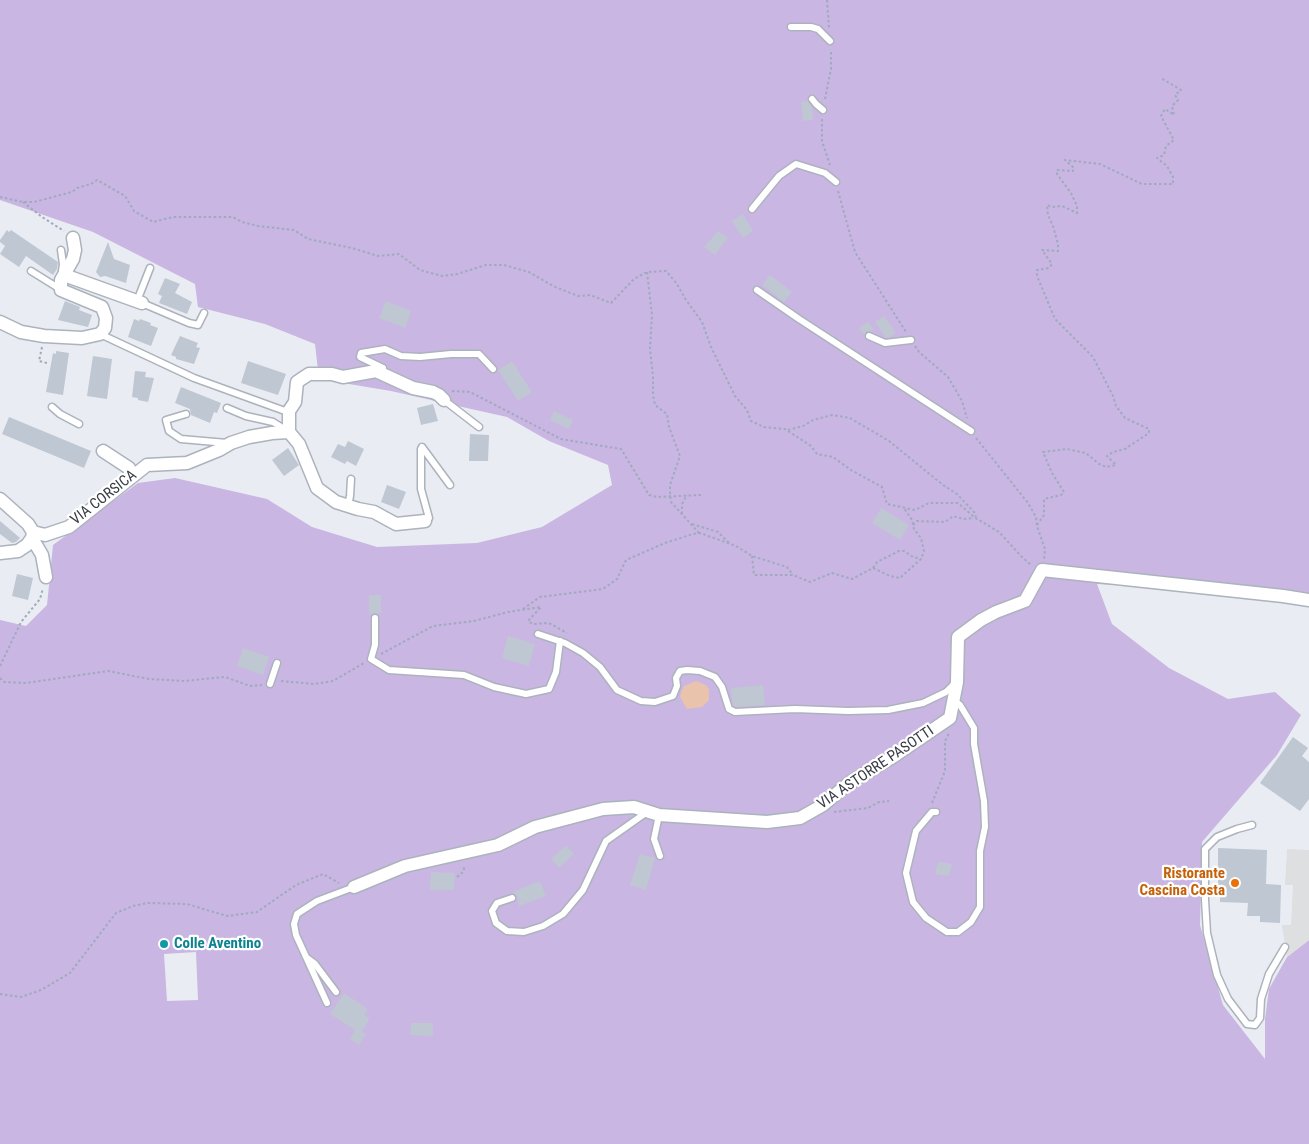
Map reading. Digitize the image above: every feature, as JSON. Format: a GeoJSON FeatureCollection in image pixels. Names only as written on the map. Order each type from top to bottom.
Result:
{"type":"FeatureCollection","features":[{"type":"Feature","properties":{"kind":"street"},"geometry":{"type":"LineString","coordinates":[[62,282],[74,259],[73,238]]}},
{"type":"Feature","properties":{"kind":"street"},"geometry":{"type":"LineString","coordinates":[[62,282],[140,302]]}},
{"type":"Feature","properties":{"kind":"street"},"geometry":{"type":"LineString","coordinates":[[0,322],[21,332],[44,336],[82,338],[100,334],[105,328],[106,318],[102,306],[62,282]]}},
{"type":"Feature","properties":{"kind":"street"},"geometry":{"type":"LineString","coordinates":[[425,521],[396,524],[374,512],[336,502],[317,488],[299,444],[289,432],[289,411],[295,402],[298,382],[309,374],[332,374],[342,377],[376,371],[414,388],[447,396]]}},
{"type":"Feature","properties":{"kind":"street","name":"VIA CORSICA"},"geometry":{"type":"LineString","coordinates":[[33,535],[45,535],[69,526],[147,465],[187,464],[220,450],[231,443],[264,434],[289,432]]}},
{"type":"Feature","properties":{"kind":"street"},"geometry":{"type":"LineString","coordinates":[[103,451],[128,468],[131,476]]}},
{"type":"Feature","properties":{"kind":"street"},"geometry":{"type":"LineString","coordinates":[[0,499],[23,520],[33,535],[42,554],[46,577]]}},
{"type":"Feature","properties":{"kind":"street"},"geometry":{"type":"LineString","coordinates":[[0,553],[18,551],[27,545],[33,535]]}},
{"type":"Feature","properties":{"kind":"street"},"geometry":{"type":"LineString","coordinates":[[1042,570],[1309,600]]}},
{"type":"Feature","properties":{"kind":"street","name":"VIA ASTORRE PASOTTI"},"geometry":{"type":"LineString","coordinates":[[354,887],[405,866],[498,845],[535,827],[603,809],[634,807],[654,813],[767,822],[800,818],[823,805],[849,783],[894,756],[950,718],[957,682],[958,637],[981,620],[1025,601],[1042,570]]}},
{"type":"Feature","properties":{"kind":"lane"},"geometry":{"type":"LineString","coordinates":[[791,26],[811,26],[818,29],[830,41]]}},
{"type":"Feature","properties":{"kind":"lane"},"geometry":{"type":"LineString","coordinates":[[812,99],[823,110]]}},
{"type":"Feature","properties":{"kind":"lane"},"geometry":{"type":"LineString","coordinates":[[752,209],[779,176],[796,164],[825,173],[836,182]]}},
{"type":"Feature","properties":{"kind":"lane"},"geometry":{"type":"LineString","coordinates":[[31,271],[62,282],[63,264],[61,250]]}},
{"type":"Feature","properties":{"kind":"lane"},"geometry":{"type":"LineString","coordinates":[[150,268],[140,302],[189,324],[198,325],[204,313]]}},
{"type":"Feature","properties":{"kind":"lane"},"geometry":{"type":"LineString","coordinates":[[758,290],[799,319],[971,431]]}},
{"type":"Feature","properties":{"kind":"lane"},"geometry":{"type":"LineString","coordinates":[[100,334],[194,378],[285,411]]}},
{"type":"Feature","properties":{"kind":"lane"},"geometry":{"type":"LineString","coordinates":[[869,336],[885,343],[911,340]]}},
{"type":"Feature","properties":{"kind":"lane"},"geometry":{"type":"LineString","coordinates":[[390,377],[382,367],[360,357],[361,353],[385,349],[401,356],[479,354],[493,369]]}},
{"type":"Feature","properties":{"kind":"lane"},"geometry":{"type":"LineString","coordinates":[[447,396],[479,427]]}},
{"type":"Feature","properties":{"kind":"lane"},"geometry":{"type":"LineString","coordinates":[[52,407],[60,414],[79,424]]}},
{"type":"Feature","properties":{"kind":"lane"},"geometry":{"type":"LineString","coordinates":[[227,408],[246,416],[273,422],[289,432]]}},
{"type":"Feature","properties":{"kind":"lane"},"geometry":{"type":"LineString","coordinates":[[186,414],[166,420],[169,431],[182,439],[231,443]]}},
{"type":"Feature","properties":{"kind":"lane"},"geometry":{"type":"LineString","coordinates":[[425,521],[429,518],[420,489],[422,447],[450,485]]}},
{"type":"Feature","properties":{"kind":"lane"},"geometry":{"type":"LineString","coordinates":[[348,506],[350,479]]}},
{"type":"Feature","properties":{"kind":"lane"},"geometry":{"type":"LineString","coordinates":[[375,618],[375,645],[371,659],[389,670],[464,675],[494,687],[526,694],[549,689],[556,672],[560,641]]}},
{"type":"Feature","properties":{"kind":"lane"},"geometry":{"type":"LineString","coordinates":[[538,634],[560,641],[583,653],[597,664],[617,690],[641,701],[655,702],[673,696],[677,686],[676,678],[680,671],[700,671],[715,677],[722,687],[729,709],[735,712],[795,709],[888,710],[923,703],[946,692],[957,682]]}},
{"type":"Feature","properties":{"kind":"lane"},"geometry":{"type":"LineString","coordinates":[[270,684],[277,663]]}},
{"type":"Feature","properties":{"kind":"lane"},"geometry":{"type":"LineString","coordinates":[[936,812],[932,812],[916,831],[906,873],[913,902],[926,918],[947,932],[958,932],[971,922],[980,907],[980,851],[985,827],[984,801],[974,744],[974,728],[960,705],[953,700]]}},
{"type":"Feature","properties":{"kind":"lane"},"geometry":{"type":"LineString","coordinates":[[654,813],[654,839],[660,856]]}},
{"type":"Feature","properties":{"kind":"lane"},"geometry":{"type":"LineString","coordinates":[[512,898],[496,903],[492,911],[496,923],[507,931],[524,932],[543,926],[563,914],[583,890],[606,841],[654,813]]}},
{"type":"Feature","properties":{"kind":"lane"},"geometry":{"type":"LineString","coordinates":[[1252,826],[1237,829],[1217,837],[1205,848],[1205,900],[1209,941],[1224,991],[1247,1024],[1255,1025],[1260,1018],[1261,999],[1269,974],[1285,947]]}},
{"type":"Feature","properties":{"kind":"lane"},"geometry":{"type":"LineString","coordinates":[[327,1003],[309,967],[307,958],[296,935],[294,924],[297,914],[317,901],[354,887]]}},
{"type":"Feature","properties":{"kind":"lane"},"geometry":{"type":"LineString","coordinates":[[307,958],[315,964],[336,992]]}},
{"type":"Feature","properties":{"kind":"path"},"geometry":{"type":"LineString","coordinates":[[0,197],[23,202],[34,202],[63,194],[97,180],[125,196],[134,211],[153,222],[173,217],[233,217],[242,222],[258,226],[294,230],[308,239],[352,248],[378,256],[399,254],[420,270],[442,276],[457,274],[486,265],[504,265],[529,272],[553,286],[578,296],[590,296],[611,303],[634,278],[647,272],[666,271],[702,322],[711,346],[736,396],[747,410],[751,421],[764,427],[785,428],[811,446],[817,454],[833,456],[851,470],[882,487],[887,504],[915,510],[929,504],[958,503],[999,532],[1029,564],[1042,570],[1046,549],[1036,517],[971,431],[962,401],[948,377],[919,352],[856,252],[836,182],[822,142],[822,117],[831,69],[827,0]]}},
{"type":"Feature","properties":{"kind":"path"},"geometry":{"type":"LineString","coordinates":[[1037,525],[1044,515],[1044,499],[1061,495],[1064,492],[1043,452],[1067,449],[1086,453],[1099,464],[1106,467],[1116,465],[1107,456],[1113,452],[1125,449],[1149,433],[1149,429],[1125,418],[1116,406],[1114,396],[1093,357],[1055,319],[1037,276],[1037,270],[1049,268],[1052,264],[1042,250],[1058,250],[1047,205],[1052,207],[1062,206],[1077,213],[1077,206],[1071,192],[1057,174],[1057,170],[1073,171],[1074,168],[1065,160],[1100,164],[1142,184],[1173,184],[1173,177],[1167,166],[1157,158],[1164,156],[1166,146],[1174,140],[1170,129],[1161,116],[1165,109],[1174,115],[1172,106],[1178,100],[1175,95],[1181,90],[1161,78]]}},
{"type":"Feature","properties":{"kind":"path"},"geometry":{"type":"LineString","coordinates":[[23,202],[73,238]]}},
{"type":"Feature","properties":{"kind":"path"},"geometry":{"type":"LineString","coordinates":[[647,272],[652,315],[650,349],[653,395],[655,405],[667,414],[669,427],[680,456],[670,485],[671,502],[700,533],[731,544],[752,556],[787,567],[793,575]]}},
{"type":"Feature","properties":{"kind":"path"},"geometry":{"type":"LineString","coordinates":[[39,360],[47,363]]}},
{"type":"Feature","properties":{"kind":"path"},"geometry":{"type":"LineString","coordinates":[[447,396],[470,392],[561,439],[621,449],[648,495],[656,497],[701,495]]}},
{"type":"Feature","properties":{"kind":"path"},"geometry":{"type":"LineString","coordinates":[[788,430],[832,415],[850,418],[889,441],[956,494],[974,512],[976,517]]}},
{"type":"Feature","properties":{"kind":"path"},"geometry":{"type":"LineString","coordinates":[[682,515],[682,504],[686,495]]}},
{"type":"Feature","properties":{"kind":"path"},"geometry":{"type":"LineString","coordinates":[[873,568],[890,576],[900,578],[921,559],[924,551],[921,538],[904,508]]}},
{"type":"Feature","properties":{"kind":"path"},"geometry":{"type":"LineString","coordinates":[[913,525],[917,521],[945,522],[953,516],[963,519],[976,517]]}},
{"type":"Feature","properties":{"kind":"path"},"geometry":{"type":"LineString","coordinates":[[690,524],[718,532],[731,544]]}},
{"type":"Feature","properties":{"kind":"path"},"geometry":{"type":"LineString","coordinates":[[521,610],[540,597],[603,590],[617,579],[626,560],[665,542],[700,533]]}},
{"type":"Feature","properties":{"kind":"path"},"geometry":{"type":"LineString","coordinates":[[752,556],[754,576],[793,575],[810,582],[832,573],[852,579],[873,568],[877,562],[899,551],[904,551],[913,557],[921,559]]}},
{"type":"Feature","properties":{"kind":"path"},"geometry":{"type":"LineString","coordinates":[[0,666],[21,622],[40,599]]}},
{"type":"Feature","properties":{"kind":"path"},"geometry":{"type":"LineString","coordinates":[[0,678],[4,682],[26,684],[108,672],[149,679],[185,681],[225,677],[250,686],[281,681],[314,684],[333,681],[433,626],[474,621],[508,612],[541,607],[528,621],[533,624],[549,623],[568,634]]}},
{"type":"Feature","properties":{"kind":"path"},"geometry":{"type":"LineString","coordinates":[[932,802],[945,771],[945,741],[949,733]]}},
{"type":"Feature","properties":{"kind":"path"},"geometry":{"type":"LineString","coordinates":[[814,810],[827,812],[860,809],[868,808],[879,802],[889,801]]}},
{"type":"Feature","properties":{"kind":"path"},"geometry":{"type":"LineString","coordinates":[[0,994],[21,997],[41,990],[70,973],[116,913],[133,906],[148,903],[187,904],[227,916],[257,912],[296,885],[323,874],[340,884]]}},
{"type":"Feature","properties":{"kind":"shaded area"},"geometry":{"type":"Polygon","coordinates":[[[0,0],[1309,0],[1309,603],[1208,589],[1097,584],[1112,624],[1169,668],[1228,699],[1275,692],[1301,715],[1277,755],[1202,842],[1200,925],[1223,1005],[1265,1059],[1265,1019],[1269,989],[1287,957],[1309,940],[1309,1144],[0,1144],[0,620],[26,626],[47,605],[53,545],[138,483],[175,478],[267,499],[312,527],[377,547],[477,543],[542,527],[612,485],[608,465],[549,441],[507,417],[391,391],[319,379],[315,344],[265,324],[198,307],[195,284],[93,232],[0,200],[0,0]],[[196,952],[164,954],[167,1001],[198,1000],[196,952]]]}},
{"type":"Feature","properties":{"kind":"shaded area"},"geometry":{"type":"Polygon","coordinates":[[[696,681],[706,685],[709,689],[709,700],[702,707],[687,709],[680,697],[681,692],[684,686],[696,681]]]}},
{"type":"Feature","properties":{"kind":"shaded area"},"geometry":{"type":"Polygon","coordinates":[[[1287,849],[1309,850],[1309,940],[1287,957],[1282,925],[1291,925],[1293,885],[1285,885],[1287,849]]]}},
{"type":"Feature","properties":{"kind":"building"},"geometry":{"type":"Polygon","coordinates":[[[808,101],[812,107],[813,120],[803,121],[801,102],[808,101]]]}},
{"type":"Feature","properties":{"kind":"building"},"geometry":{"type":"Polygon","coordinates":[[[743,214],[753,231],[743,238],[732,221],[743,214]]]}},
{"type":"Feature","properties":{"kind":"building"},"geometry":{"type":"Polygon","coordinates":[[[7,230],[9,232],[11,230],[58,262],[57,269],[53,275],[26,256],[19,267],[0,254],[5,246],[0,240],[7,230]]]}},
{"type":"Feature","properties":{"kind":"building"},"geometry":{"type":"Polygon","coordinates":[[[718,231],[728,238],[715,255],[704,247],[718,231]]]}},
{"type":"Feature","properties":{"kind":"building"},"geometry":{"type":"Polygon","coordinates":[[[108,242],[114,259],[130,265],[126,283],[105,276],[100,277],[96,272],[108,242]]]}},
{"type":"Feature","properties":{"kind":"building"},"geometry":{"type":"Polygon","coordinates":[[[770,275],[792,292],[784,302],[762,285],[770,275]]]}},
{"type":"Feature","properties":{"kind":"building"},"geometry":{"type":"Polygon","coordinates":[[[165,278],[180,284],[175,293],[192,302],[187,314],[159,303],[162,296],[158,294],[165,278]]]}},
{"type":"Feature","properties":{"kind":"building"},"geometry":{"type":"Polygon","coordinates":[[[65,301],[80,307],[79,310],[92,315],[88,327],[58,320],[65,301]]]}},
{"type":"Feature","properties":{"kind":"building"},"geometry":{"type":"Polygon","coordinates":[[[386,301],[411,311],[405,328],[379,318],[386,301]]]}},
{"type":"Feature","properties":{"kind":"building"},"geometry":{"type":"Polygon","coordinates":[[[884,316],[896,333],[886,338],[875,322],[884,316]]]}},
{"type":"Feature","properties":{"kind":"building"},"geometry":{"type":"Polygon","coordinates":[[[134,319],[151,323],[150,325],[158,328],[151,346],[128,337],[134,319]]]}},
{"type":"Feature","properties":{"kind":"building"},"geometry":{"type":"Polygon","coordinates":[[[868,322],[874,330],[866,332],[864,335],[859,328],[868,322]]]}},
{"type":"Feature","properties":{"kind":"building"},"geometry":{"type":"Polygon","coordinates":[[[180,336],[198,343],[196,347],[200,348],[194,364],[176,359],[176,357],[171,355],[180,336]]]}},
{"type":"Feature","properties":{"kind":"building"},"geometry":{"type":"Polygon","coordinates":[[[56,351],[69,353],[63,395],[46,392],[53,353],[56,354],[56,351]]]}},
{"type":"Feature","properties":{"kind":"building"},"geometry":{"type":"Polygon","coordinates":[[[93,356],[112,359],[107,399],[87,396],[93,356]]]}},
{"type":"Feature","properties":{"kind":"building"},"geometry":{"type":"Polygon","coordinates":[[[248,361],[286,374],[278,395],[241,383],[248,361]]]}},
{"type":"Feature","properties":{"kind":"building"},"geometry":{"type":"Polygon","coordinates":[[[512,361],[532,392],[518,401],[498,370],[512,361]]]}},
{"type":"Feature","properties":{"kind":"building"},"geometry":{"type":"Polygon","coordinates":[[[135,371],[146,372],[145,377],[154,378],[148,402],[132,397],[135,371]]]}},
{"type":"Feature","properties":{"kind":"building"},"geometry":{"type":"Polygon","coordinates":[[[181,387],[221,403],[217,413],[214,412],[210,423],[191,415],[190,409],[175,403],[181,387]]]}},
{"type":"Feature","properties":{"kind":"building"},"geometry":{"type":"Polygon","coordinates":[[[433,404],[438,421],[421,425],[417,408],[433,404]]]}},
{"type":"Feature","properties":{"kind":"building"},"geometry":{"type":"Polygon","coordinates":[[[554,411],[573,420],[569,429],[550,420],[554,411]]]}},
{"type":"Feature","properties":{"kind":"building"},"geometry":{"type":"Polygon","coordinates":[[[9,417],[91,451],[84,468],[2,434],[9,417]]]}},
{"type":"Feature","properties":{"kind":"building"},"geometry":{"type":"Polygon","coordinates":[[[470,434],[489,435],[488,461],[469,461],[470,434]]]}},
{"type":"Feature","properties":{"kind":"building"},"geometry":{"type":"Polygon","coordinates":[[[348,441],[364,449],[356,466],[347,461],[345,464],[331,457],[338,444],[345,447],[348,441]]]}},
{"type":"Feature","properties":{"kind":"building"},"geometry":{"type":"Polygon","coordinates":[[[288,448],[299,465],[284,476],[272,460],[288,448]]]}},
{"type":"Feature","properties":{"kind":"building"},"geometry":{"type":"Polygon","coordinates":[[[387,485],[406,492],[399,509],[381,502],[387,485]]]}},
{"type":"Feature","properties":{"kind":"building"},"geometry":{"type":"Polygon","coordinates":[[[881,508],[909,525],[900,540],[872,523],[881,508]]]}},
{"type":"Feature","properties":{"kind":"building"},"geometry":{"type":"Polygon","coordinates":[[[0,521],[20,538],[16,542],[12,543],[0,534],[0,521]]]}},
{"type":"Feature","properties":{"kind":"building"},"geometry":{"type":"Polygon","coordinates":[[[17,574],[33,578],[28,600],[12,596],[17,574]]]}},
{"type":"Feature","properties":{"kind":"building"},"geometry":{"type":"Polygon","coordinates":[[[369,595],[381,595],[381,613],[369,614],[369,595]]]}},
{"type":"Feature","properties":{"kind":"building"},"geometry":{"type":"Polygon","coordinates":[[[508,636],[535,644],[529,666],[502,658],[508,636]]]}},
{"type":"Feature","properties":{"kind":"building"},"geometry":{"type":"Polygon","coordinates":[[[243,648],[269,657],[263,675],[237,666],[243,648]]]}},
{"type":"Feature","properties":{"kind":"building"},"geometry":{"type":"Polygon","coordinates":[[[763,685],[765,705],[733,706],[731,688],[763,685]]]}},
{"type":"Feature","properties":{"kind":"building"},"geometry":{"type":"Polygon","coordinates":[[[1293,737],[1308,748],[1302,756],[1309,762],[1309,799],[1300,811],[1260,783],[1293,737]]]}},
{"type":"Feature","properties":{"kind":"building"},"geometry":{"type":"Polygon","coordinates":[[[566,845],[574,854],[559,868],[551,859],[566,845]]]}},
{"type":"Feature","properties":{"kind":"building"},"geometry":{"type":"Polygon","coordinates":[[[1218,848],[1267,850],[1266,884],[1281,885],[1280,923],[1260,922],[1260,916],[1247,916],[1248,903],[1220,902],[1220,896],[1218,896],[1218,848]]]}},
{"type":"Feature","properties":{"kind":"building"},"geometry":{"type":"Polygon","coordinates":[[[640,854],[655,858],[646,890],[630,885],[640,854]]]}},
{"type":"Feature","properties":{"kind":"building"},"geometry":{"type":"Polygon","coordinates":[[[938,862],[952,864],[949,876],[935,874],[938,862]]]}},
{"type":"Feature","properties":{"kind":"building"},"geometry":{"type":"Polygon","coordinates":[[[431,872],[455,873],[454,890],[430,890],[431,872]]]}},
{"type":"Feature","properties":{"kind":"building"},"geometry":{"type":"Polygon","coordinates":[[[540,881],[546,896],[519,906],[517,896],[513,892],[540,881]]]}},
{"type":"Feature","properties":{"kind":"building"},"geometry":{"type":"Polygon","coordinates":[[[344,993],[368,1009],[364,1015],[370,1018],[362,1032],[366,1034],[359,1045],[350,1039],[355,1030],[330,1014],[344,993]]]}},
{"type":"Feature","properties":{"kind":"building"},"geometry":{"type":"Polygon","coordinates":[[[411,1023],[433,1023],[433,1036],[410,1035],[411,1023]]]}},
{"type":"Feature","properties":{"kind":"place","name":"Ristorante Cascina Costa"},"geometry":{"type":"Point","coordinates":[1235,883]}},
{"type":"Feature","properties":{"kind":"place","name":"Colle Aventino"},"geometry":{"type":"Point","coordinates":[164,944]}}]}
